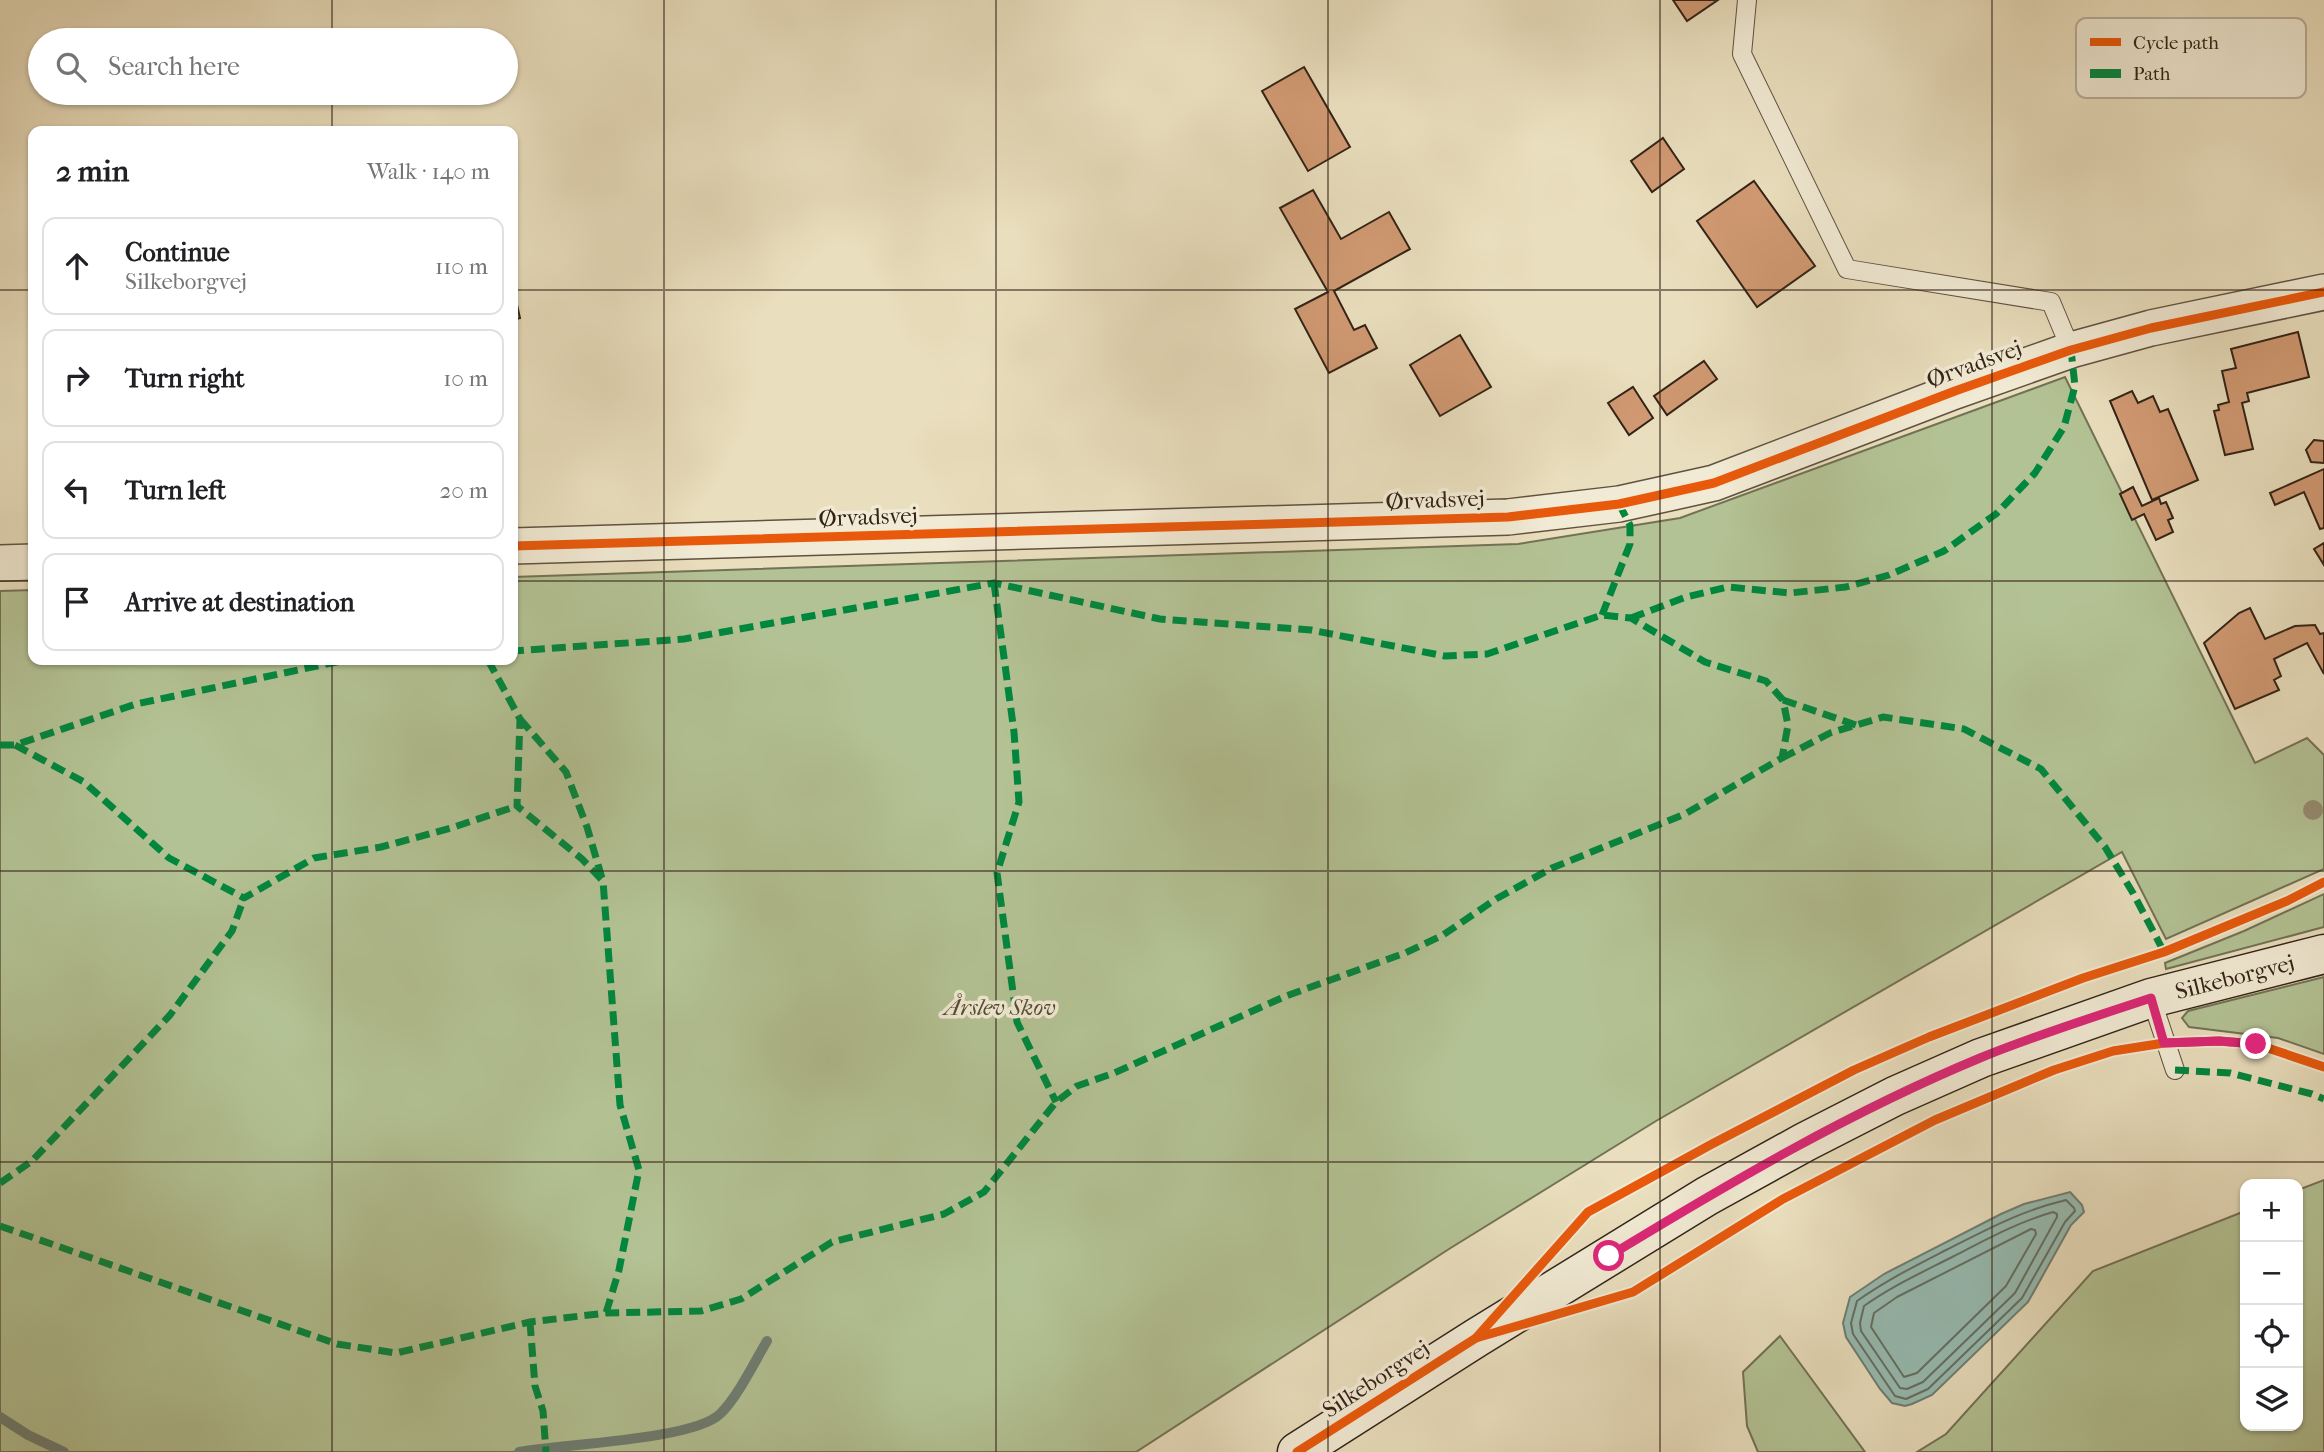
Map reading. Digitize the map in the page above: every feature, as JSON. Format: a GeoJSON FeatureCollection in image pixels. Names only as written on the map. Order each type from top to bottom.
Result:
{"type":"FeatureCollection","features":[{"type":"Feature","properties":{"kind":"main road","name":"Silkeborgvej"},"geometry":{"type":"LineString","coordinates":[[1297,1452],[1707,1196],[1895,1096],[1981,1058],[2151,998],[2323,955]]}},
{"type":"Feature","properties":{"kind":"street","name":"Ørvadsvej"},"geometry":{"type":"LineString","coordinates":[[518,546],[1508,517],[1607,506],[1714,483],[2071,350],[2151,328],[2324,292]]}},
{"type":"Feature","properties":{"kind":"street"},"geometry":{"type":"LineString","coordinates":[[0,563],[28,562]]}},
{"type":"Feature","properties":{"kind":"lane"},"geometry":{"type":"LineString","coordinates":[[1747,0],[1742,54],[1847,269],[2051,302],[2071,350]]}},
{"type":"Feature","properties":{"kind":"lane"},"geometry":{"type":"LineString","coordinates":[[2151,998],[2175,1070]]}},
{"type":"Feature","properties":{"kind":"green space","name":"Årslev Skov"},"geometry":{"type":"Polygon","coordinates":[[[2065,377],[2255,763],[2307,738],[2324,755],[2324,869],[2166,939],[2122,852],[1656,1121],[1449,1249],[1136,1452],[0,1452],[0,591],[28,590],[28,665],[518,665],[518,577],[1518,544],[1680,518],[2065,377]]]}},
{"type":"Feature","properties":{"kind":"green space"},"geometry":{"type":"Polygon","coordinates":[[[2324,894],[2324,927],[2166,969],[2165,963],[2324,894]]]}},
{"type":"Feature","properties":{"kind":"green space"},"geometry":{"type":"Polygon","coordinates":[[[2324,977],[2324,1054],[2278,1038],[2189,1027],[2182,1018],[2188,1011],[2324,977]]]}},
{"type":"Feature","properties":{"kind":"green space"},"geometry":{"type":"Polygon","coordinates":[[[2324,1180],[2324,1452],[1917,1452],[1946,1434],[2093,1271],[2240,1213],[2240,1431],[2303,1431],[2303,1188],[2324,1180]]]}},
{"type":"Feature","properties":{"kind":"green space"},"geometry":{"type":"Polygon","coordinates":[[[1780,1336],[1865,1452],[1758,1452],[1747,1426],[1743,1372],[1780,1336]]]}},
{"type":"Feature","properties":{"kind":"water"},"geometry":{"type":"Polygon","coordinates":[[[2070,1192],[2082,1205],[2084,1212],[2071,1225],[2028,1302],[1932,1395],[1905,1406],[1892,1403],[1846,1337],[1843,1323],[1850,1297],[1884,1274],[2001,1214],[2024,1204],[2070,1192]]]}},
{"type":"Feature","properties":{"kind":"building"},"geometry":{"type":"Polygon","coordinates":[[[1673,0],[1718,0],[1687,21],[1673,0]]]}},
{"type":"Feature","properties":{"kind":"building"},"geometry":{"type":"Polygon","coordinates":[[[1304,67],[1350,147],[1308,171],[1262,91],[1304,67]]]}},
{"type":"Feature","properties":{"kind":"building"},"geometry":{"type":"Polygon","coordinates":[[[1663,138],[1684,169],[1652,192],[1631,161],[1663,138]]]}},
{"type":"Feature","properties":{"kind":"building"},"geometry":{"type":"Polygon","coordinates":[[[1754,181],[1815,266],[1757,307],[1697,221],[1754,181]]]}},
{"type":"Feature","properties":{"kind":"building"},"geometry":{"type":"Polygon","coordinates":[[[1313,190],[1341,239],[1389,212],[1410,249],[1334,291],[1354,330],[1365,325],[1377,348],[1329,373],[1295,309],[1328,292],[1280,208],[1313,190]]]}},
{"type":"Feature","properties":{"kind":"building"},"geometry":{"type":"Polygon","coordinates":[[[2298,332],[2309,377],[2247,393],[2249,401],[2242,403],[2253,449],[2225,455],[2214,411],[2219,410],[2218,405],[2229,402],[2222,371],[2236,368],[2231,349],[2298,332]]]}},
{"type":"Feature","properties":{"kind":"building"},"geometry":{"type":"Polygon","coordinates":[[[1460,335],[1491,387],[1440,416],[1410,365],[1460,335]]]}},
{"type":"Feature","properties":{"kind":"building"},"geometry":{"type":"Polygon","coordinates":[[[1704,361],[1717,379],[1667,415],[1654,396],[1704,361]]]}},
{"type":"Feature","properties":{"kind":"building"},"geometry":{"type":"Polygon","coordinates":[[[1633,387],[1653,418],[1629,435],[1608,403],[1633,387]]]}},
{"type":"Feature","properties":{"kind":"building"},"geometry":{"type":"Polygon","coordinates":[[[2132,391],[2138,403],[2153,396],[2160,412],[2168,409],[2198,480],[2152,500],[2110,401],[2132,391]]]}},
{"type":"Feature","properties":{"kind":"building"},"geometry":{"type":"Polygon","coordinates":[[[2314,440],[2324,441],[2324,463],[2311,462],[2306,450],[2314,440]]]}},
{"type":"Feature","properties":{"kind":"building"},"geometry":{"type":"Polygon","coordinates":[[[2324,469],[2324,528],[2320,529],[2304,492],[2275,505],[2270,493],[2324,469]]]}},
{"type":"Feature","properties":{"kind":"building"},"geometry":{"type":"Polygon","coordinates":[[[2133,487],[2142,506],[2159,498],[2161,504],[2166,502],[2173,518],[2168,520],[2173,532],[2156,540],[2144,514],[2132,520],[2120,494],[2133,487]]]}},
{"type":"Feature","properties":{"kind":"building"},"geometry":{"type":"Polygon","coordinates":[[[2324,543],[2324,565],[2314,549],[2324,543]]]}},
{"type":"Feature","properties":{"kind":"building"},"geometry":{"type":"Polygon","coordinates":[[[2250,608],[2265,639],[2295,626],[2315,625],[2320,634],[2324,633],[2324,674],[2307,643],[2274,659],[2281,676],[2274,680],[2279,690],[2235,709],[2204,643],[2239,613],[2250,608]]]}},
{"type":"Feature","properties":{"kind":"waterway"},"geometry":{"type":"LineString","coordinates":[[519,1452],[626,1440],[683,1430],[705,1423],[720,1414],[733,1399],[767,1341]]}},
{"type":"Feature","properties":{"kind":"waterway"},"geometry":{"type":"LineString","coordinates":[[0,1417],[28,1435],[64,1452]]}},
{"type":"Feature","properties":{"kind":"marked path"},"geometry":{"type":"LineString","coordinates":[[1631,618],[1686,597],[1728,587],[1790,593],[1846,587],[1889,575],[1944,551],[1996,514],[2035,473],[2064,427],[2075,386],[2071,350]]}},
{"type":"Feature","properties":{"kind":"marked path"},"geometry":{"type":"LineString","coordinates":[[1602,615],[1630,544],[1630,525],[1619,504]]}},
{"type":"Feature","properties":{"kind":"marked path"},"geometry":{"type":"LineString","coordinates":[[994,583],[1014,732],[1019,802],[997,873],[1017,1022],[1056,1102]]}},
{"type":"Feature","properties":{"kind":"marked path"},"geometry":{"type":"LineString","coordinates":[[0,1226],[337,1344],[396,1353],[530,1322],[606,1313],[701,1311],[741,1299],[832,1242],[944,1214],[984,1192],[1056,1102],[1077,1086],[1114,1073],[1286,996],[1405,953],[1443,935],[1496,899],[1552,868],[1685,814],[1782,758],[1788,725],[1783,700],[1766,681],[1705,662],[1631,618],[1602,615],[1487,654],[1445,656],[1311,630],[1160,619],[994,583],[684,639],[518,651]]}},
{"type":"Feature","properties":{"kind":"marked path"},"geometry":{"type":"LineString","coordinates":[[0,745],[15,745],[136,704],[322,665]]}},
{"type":"Feature","properties":{"kind":"marked path"},"geometry":{"type":"LineString","coordinates":[[491,665],[520,719],[517,806],[582,859],[603,881],[620,1105],[639,1170],[619,1270],[606,1313]]}},
{"type":"Feature","properties":{"kind":"marked path"},"geometry":{"type":"LineString","coordinates":[[1783,700],[1856,725]]}},
{"type":"Feature","properties":{"kind":"marked path"},"geometry":{"type":"LineString","coordinates":[[1782,758],[1830,733],[1883,717],[1964,729],[2041,769],[2105,847],[2164,952]]}},
{"type":"Feature","properties":{"kind":"marked path"},"geometry":{"type":"LineString","coordinates":[[520,719],[566,772],[587,827],[602,878]]}},
{"type":"Feature","properties":{"kind":"marked path"},"geometry":{"type":"LineString","coordinates":[[15,745],[84,782],[169,858],[244,898],[314,858],[381,847],[517,806]]}},
{"type":"Feature","properties":{"kind":"marked path"},"geometry":{"type":"LineString","coordinates":[[0,1183],[32,1161],[170,1015],[232,931],[244,898]]}},
{"type":"Feature","properties":{"kind":"marked path"},"geometry":{"type":"LineString","coordinates":[[2175,1070],[2230,1073],[2324,1099]]}},
{"type":"Feature","properties":{"kind":"marked path"},"geometry":{"type":"LineString","coordinates":[[530,1322],[535,1386],[543,1411],[546,1452]]}},
{"type":"Feature","properties":{"kind":"cycle path"},"geometry":{"type":"LineString","coordinates":[[518,546],[1508,517],[1619,504],[1714,483],[2071,350],[2151,328],[2324,292]]}},
{"type":"Feature","properties":{"kind":"cycle path"},"geometry":{"type":"LineString","coordinates":[[1297,1452],[1476,1338],[1588,1212],[1854,1070],[1929,1037],[2083,978],[2164,952],[2287,901],[2324,882]]}},
{"type":"Feature","properties":{"kind":"cycle path"},"geometry":{"type":"LineString","coordinates":[[1476,1338],[1633,1292],[1783,1199],[1935,1120],[2054,1070],[2113,1051],[2164,1043],[2219,1041],[2256,1044],[2324,1067]]}},
{"type":"Feature","properties":{"kind":"route"},"geometry":{"type":"LineString","coordinates":[[1609,1256],[1707,1196],[1895,1096],[1981,1058],[2070,1024],[2151,998],[2164,1043],[2219,1041],[2256,1044]]}}]}
